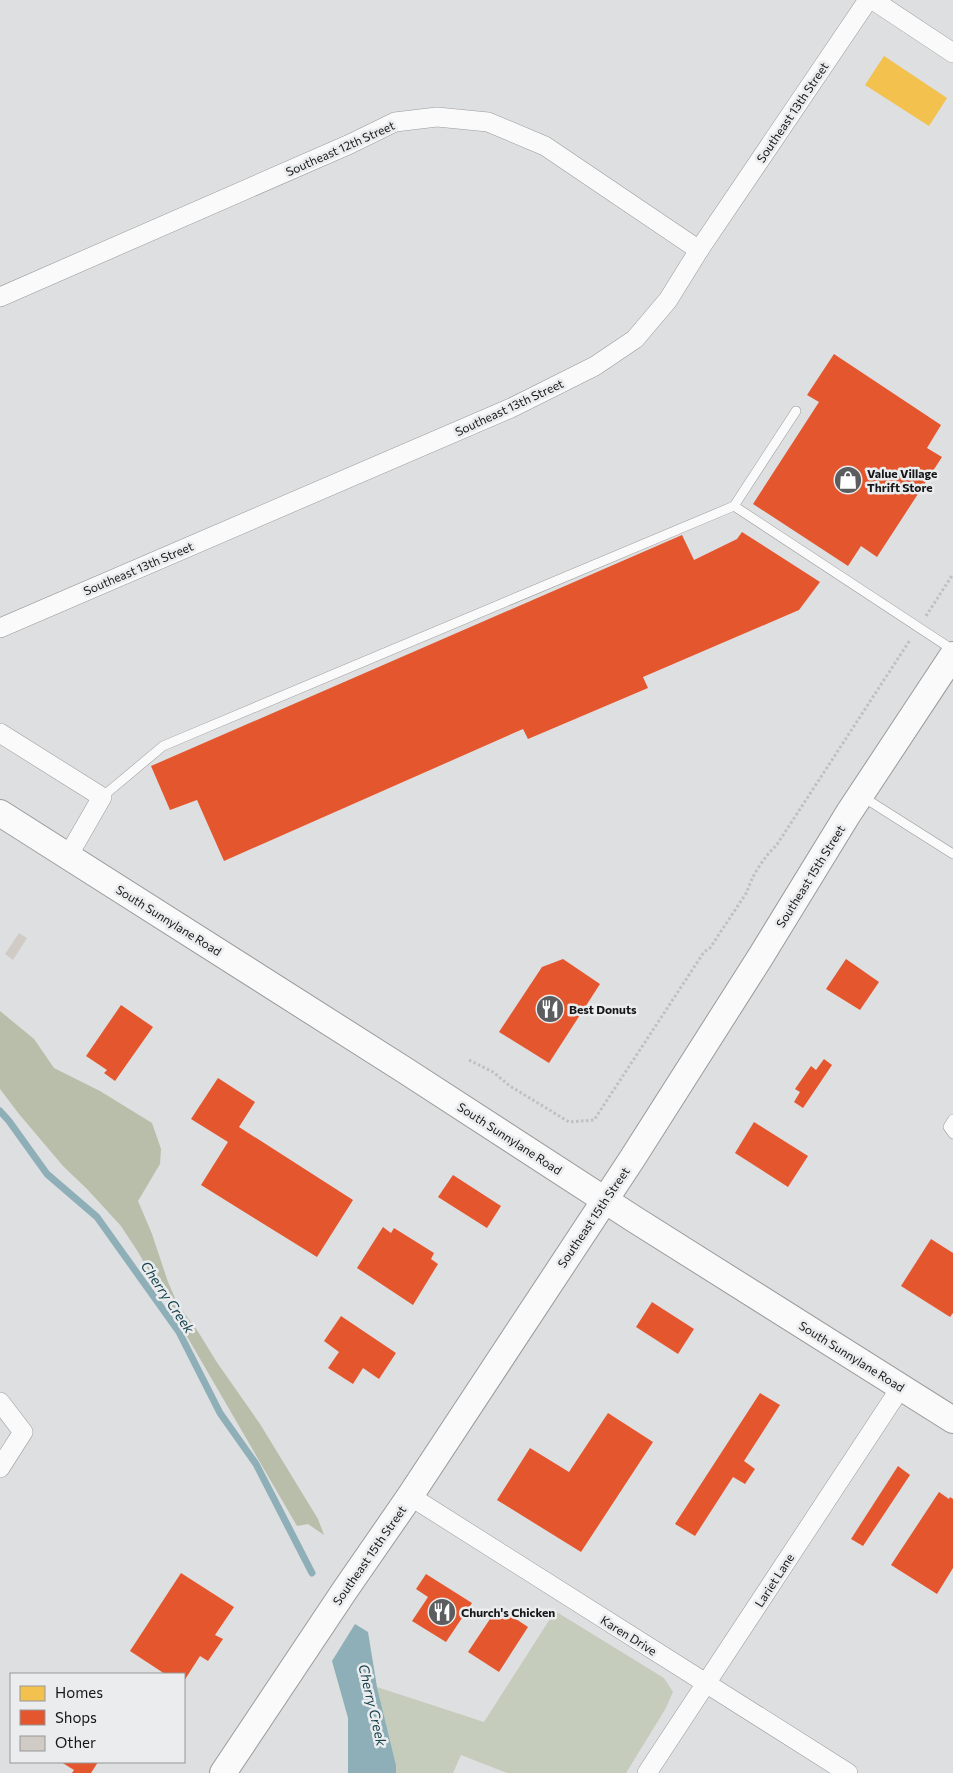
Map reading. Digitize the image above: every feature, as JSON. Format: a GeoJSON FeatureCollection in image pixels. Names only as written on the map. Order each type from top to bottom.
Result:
{"type":"FeatureCollection","features":[{"type":"Feature","properties":{"kind":"main road","name":"Southeast 15th Street"},"geometry":{"type":"LineString","coordinates":[[223,1773],[410,1496],[604,1200],[761,956],[861,795],[953,655]]}},
{"type":"Feature","properties":{"kind":"main road","name":"South Sunnylane Road"},"geometry":{"type":"LineString","coordinates":[[0,813],[398,1066],[604,1200],[953,1420]]}},
{"type":"Feature","properties":{"kind":"street","name":"Southeast 13th Street"},"geometry":{"type":"LineString","coordinates":[[0,628],[512,408],[595,366],[635,339],[668,300],[868,0]]}},
{"type":"Feature","properties":{"kind":"street"},"geometry":{"type":"LineString","coordinates":[[873,0],[953,53]]}},
{"type":"Feature","properties":{"kind":"street","name":"Southeast 12th Street"},"geometry":{"type":"LineString","coordinates":[[0,297],[341,148],[396,122],[437,118],[488,122],[545,146],[700,250]]}},
{"type":"Feature","properties":{"kind":"street"},"geometry":{"type":"LineString","coordinates":[[0,733],[102,797],[68,856]]}},
{"type":"Feature","properties":{"kind":"street","name":"Lariet Lane"},"geometry":{"type":"LineString","coordinates":[[647,1773],[707,1684],[900,1386]]}},
{"type":"Feature","properties":{"kind":"street"},"geometry":{"type":"LineString","coordinates":[[0,1402],[23,1432],[0,1468]]}},
{"type":"Feature","properties":{"kind":"street","name":"Karen Drive"},"geometry":{"type":"LineString","coordinates":[[410,1496],[848,1773]]}},
{"type":"Feature","properties":{"kind":"lane"},"geometry":{"type":"LineString","coordinates":[[102,797],[163,746],[734,506],[796,411]]}},
{"type":"Feature","properties":{"kind":"lane"},"geometry":{"type":"LineString","coordinates":[[734,506],[953,650]]}},
{"type":"Feature","properties":{"kind":"lane"},"geometry":{"type":"LineString","coordinates":[[861,795],[953,854]]}},
{"type":"Feature","properties":{"kind":"lane"},"geometry":{"type":"LineString","coordinates":[[953,1119],[948,1127],[953,1134]]}},
{"type":"Feature","properties":{"kind":"path"},"geometry":{"type":"LineString","coordinates":[[469,1060],[493,1072],[510,1086],[568,1122],[594,1120],[704,952],[710,948],[747,892],[749,884],[770,851],[776,846],[953,574]]}},
{"type":"Feature","properties":{"kind":"green space"},"geometry":{"type":"Polygon","coordinates":[[[0,1011],[34,1039],[54,1068],[100,1091],[152,1123],[161,1149],[160,1164],[138,1201],[152,1234],[168,1282],[178,1305],[260,1424],[318,1519],[324,1535],[308,1524],[297,1526],[138,1252],[121,1226],[63,1166],[0,1089],[0,1011]]]}},
{"type":"Feature","properties":{"kind":"green space"},"geometry":{"type":"Polygon","coordinates":[[[555,1611],[664,1678],[673,1692],[666,1708],[626,1773],[507,1773],[461,1755],[453,1773],[396,1773],[396,1765],[377,1687],[484,1722],[555,1611]]]}},
{"type":"Feature","properties":{"kind":"water"},"geometry":{"type":"Polygon","coordinates":[[[355,1624],[368,1632],[377,1687],[396,1765],[396,1773],[348,1773],[348,1718],[332,1661],[355,1624]]]}},
{"type":"Feature","properties":{"kind":"building: Homes"},"geometry":{"type":"Polygon","coordinates":[[[884,56],[947,98],[929,126],[865,85],[884,56]]]}},
{"type":"Feature","properties":{"kind":"building: Shops","name":"Value Village Thrift Store"},"geometry":{"type":"Polygon","coordinates":[[[834,354],[941,425],[927,448],[942,457],[877,557],[861,546],[848,566],[753,504],[819,402],[807,395],[834,354]]]}},
{"type":"Feature","properties":{"kind":"building: Shops"},"geometry":{"type":"Polygon","coordinates":[[[742,532],[820,582],[799,610],[643,677],[648,688],[528,739],[523,729],[224,861],[197,800],[170,810],[151,766],[682,535],[694,560],[737,539],[742,532]]]}},
{"type":"Feature","properties":{"kind":"building: Shops"},"geometry":{"type":"Polygon","coordinates":[[[563,959],[600,984],[549,1063],[499,1032],[542,967],[563,959]]]}},
{"type":"Feature","properties":{"kind":"building: Shops"},"geometry":{"type":"Polygon","coordinates":[[[846,959],[879,982],[860,1010],[826,989],[846,959]]]}},
{"type":"Feature","properties":{"kind":"building: Shops"},"geometry":{"type":"Polygon","coordinates":[[[121,1005],[153,1027],[115,1081],[104,1073],[107,1070],[86,1056],[121,1005]]]}},
{"type":"Feature","properties":{"kind":"building: Shops"},"geometry":{"type":"Polygon","coordinates":[[[824,1059],[832,1065],[803,1108],[794,1102],[800,1092],[795,1089],[811,1066],[816,1070],[824,1059]]]}},
{"type":"Feature","properties":{"kind":"building: Shops"},"geometry":{"type":"Polygon","coordinates":[[[218,1078],[255,1102],[239,1127],[353,1200],[317,1257],[201,1185],[228,1142],[191,1119],[218,1078]]]}},
{"type":"Feature","properties":{"kind":"building: Shops"},"geometry":{"type":"Polygon","coordinates":[[[754,1122],[808,1156],[788,1187],[735,1153],[754,1122]]]}},
{"type":"Feature","properties":{"kind":"building: Shops"},"geometry":{"type":"Polygon","coordinates":[[[453,1175],[501,1206],[487,1228],[438,1197],[453,1175]]]}},
{"type":"Feature","properties":{"kind":"building: Shops"},"geometry":{"type":"Polygon","coordinates":[[[383,1227],[391,1233],[394,1228],[434,1253],[431,1259],[438,1264],[413,1305],[357,1268],[383,1227]]]}},
{"type":"Feature","properties":{"kind":"building: Shops"},"geometry":{"type":"Polygon","coordinates":[[[931,1239],[953,1253],[953,1313],[950,1317],[901,1286],[931,1239]]]}},
{"type":"Feature","properties":{"kind":"building: Shops"},"geometry":{"type":"Polygon","coordinates":[[[652,1302],[694,1329],[678,1354],[636,1327],[652,1302]]]}},
{"type":"Feature","properties":{"kind":"building: Shops"},"geometry":{"type":"Polygon","coordinates":[[[341,1316],[396,1353],[379,1379],[363,1368],[353,1384],[328,1368],[339,1352],[324,1341],[341,1316]]]}},
{"type":"Feature","properties":{"kind":"building: Shops"},"geometry":{"type":"Polygon","coordinates":[[[760,1393],[780,1405],[744,1461],[755,1469],[745,1484],[733,1477],[695,1536],[675,1524],[760,1393]]]}},
{"type":"Feature","properties":{"kind":"building: Shops"},"geometry":{"type":"Polygon","coordinates":[[[608,1413],[653,1442],[581,1552],[497,1500],[530,1448],[569,1472],[608,1413]]]}},
{"type":"Feature","properties":{"kind":"building: Shops"},"geometry":{"type":"Polygon","coordinates":[[[898,1466],[910,1475],[863,1546],[851,1539],[898,1466]]]}},
{"type":"Feature","properties":{"kind":"building: Shops"},"geometry":{"type":"Polygon","coordinates":[[[939,1492],[949,1499],[950,1497],[953,1499],[953,1568],[937,1594],[891,1565],[939,1492]]]}},
{"type":"Feature","properties":{"kind":"building: Shops"},"geometry":{"type":"Polygon","coordinates":[[[181,1573],[234,1607],[215,1635],[223,1639],[208,1661],[200,1656],[185,1679],[185,1673],[163,1673],[130,1651],[181,1573]]]}},
{"type":"Feature","properties":{"kind":"building: Shops","name":"Church's Chicken"},"geometry":{"type":"Polygon","coordinates":[[[426,1574],[472,1603],[446,1642],[412,1621],[428,1597],[416,1589],[426,1574]]]}},
{"type":"Feature","properties":{"kind":"building: Shops"},"geometry":{"type":"Polygon","coordinates":[[[498,1607],[528,1627],[499,1672],[468,1652],[498,1607]]]}},
{"type":"Feature","properties":{"kind":"building: Shops"},"geometry":{"type":"Polygon","coordinates":[[[63,1763],[97,1763],[91,1773],[72,1773],[74,1770],[63,1763]]]}},
{"type":"Feature","properties":{"kind":"building: Other"},"geometry":{"type":"Polygon","coordinates":[[[19,933],[27,938],[13,960],[5,954],[19,933]]]}},
{"type":"Feature","properties":{"kind":"waterway","name":"Cherry Creek"},"geometry":{"type":"LineString","coordinates":[[0,1111],[47,1174],[97,1217],[179,1332],[220,1413],[256,1464],[312,1573]]}},
{"type":"Feature","properties":{"kind":"place","name":"Value Village Thrift Store"},"geometry":{"type":"Point","coordinates":[848,480]}},
{"type":"Feature","properties":{"kind":"place","name":"Best Donuts"},"geometry":{"type":"Point","coordinates":[550,1009]}},
{"type":"Feature","properties":{"kind":"place","name":"Church's Chicken"},"geometry":{"type":"Point","coordinates":[442,1612]}}]}
